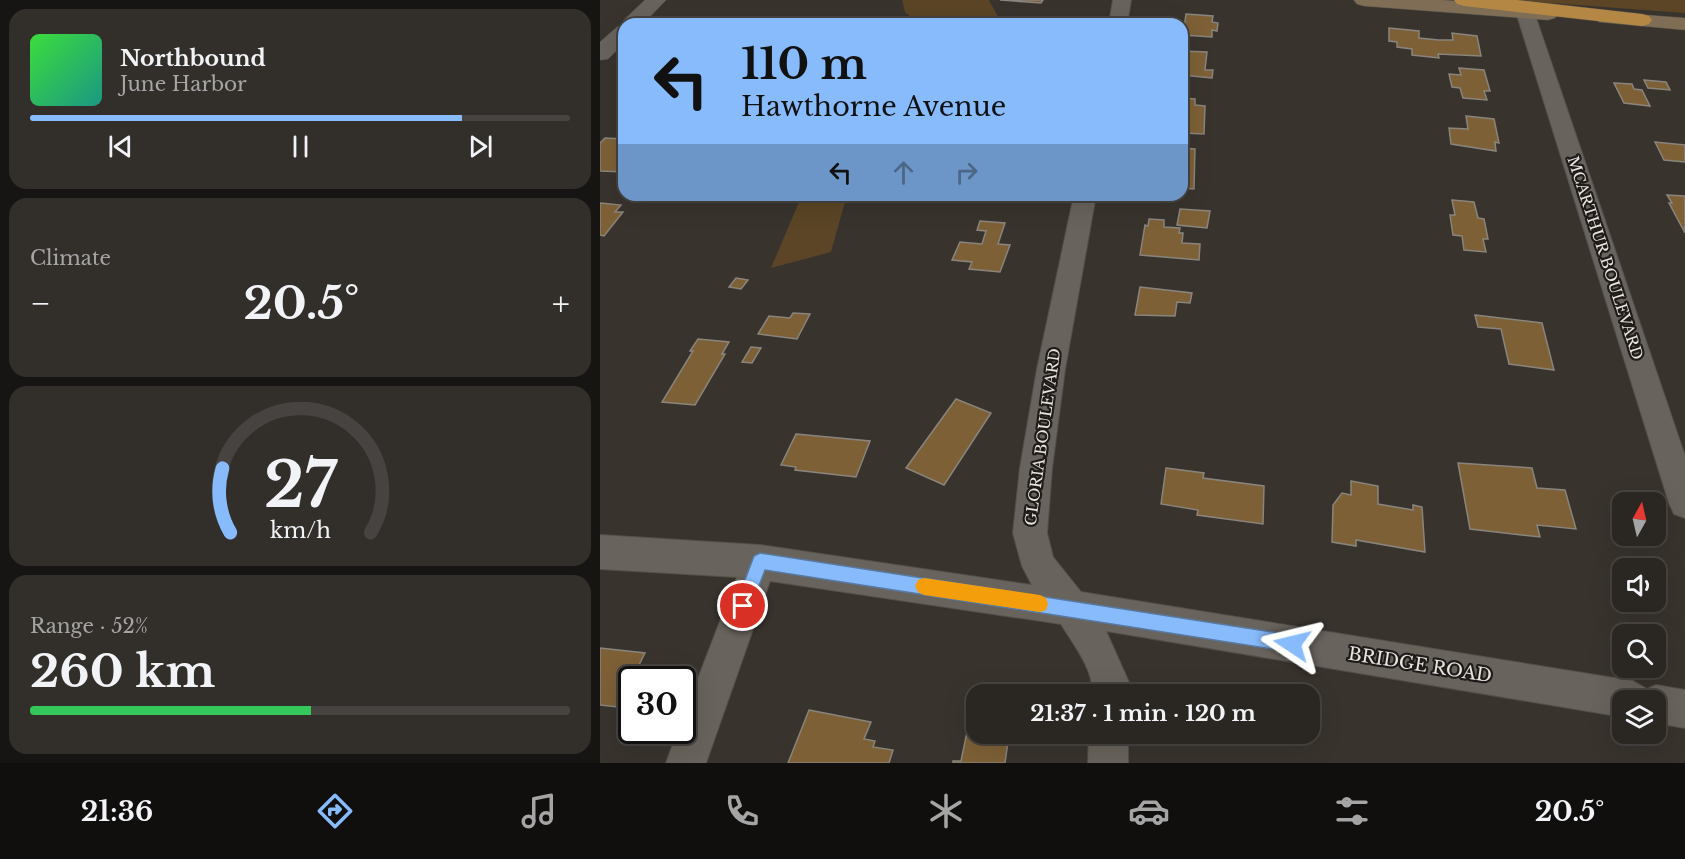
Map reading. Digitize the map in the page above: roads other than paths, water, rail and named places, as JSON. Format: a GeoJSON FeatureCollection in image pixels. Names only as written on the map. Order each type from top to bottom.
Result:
{"type":"FeatureCollection","features":[{"type":"Feature","properties":{"kind":"highway"},"geometry":{"type":"LineString","coordinates":[[1464,0],[1642,20]]}},
{"type":"Feature","properties":{"kind":"main road"},"geometry":{"type":"LineString","coordinates":[[1364,0],[1685,24]]}},
{"type":"Feature","properties":{"kind":"street"},"geometry":{"type":"LineString","coordinates":[[637,18],[656,0]]}},
{"type":"Feature","properties":{"kind":"street"},"geometry":{"type":"LineString","coordinates":[[1119,18],[1122,0]]}},
{"type":"Feature","properties":{"kind":"street","name":"MCARTHUR BOULEVARD"},"geometry":{"type":"LineString","coordinates":[[1525,12],[1685,503]]}},
{"type":"Feature","properties":{"kind":"street"},"geometry":{"type":"LineString","coordinates":[[600,54],[618,37]]}},
{"type":"Feature","properties":{"kind":"street","name":"GLORIA BOULEVARD"},"geometry":{"type":"LineString","coordinates":[[1083,201],[1049,380],[1036,468],[1030,533],[1039,566],[1072,609],[1096,648],[1111,684]]}},
{"type":"Feature","properties":{"kind":"street","name":"BRIDGE ROAD"},"geometry":{"type":"LineString","coordinates":[[600,552],[760,562],[1072,609],[1612,696]]}},
{"type":"Feature","properties":{"kind":"street"},"geometry":{"type":"LineString","coordinates":[[686,763],[760,562]]}},
{"type":"Feature","properties":{"kind":"street"},"geometry":{"type":"LineString","coordinates":[[1666,706],[1685,709]]}},
{"type":"Feature","properties":{"kind":"street"},"geometry":{"type":"LineString","coordinates":[[1108,763],[1109,744]]}}]}
